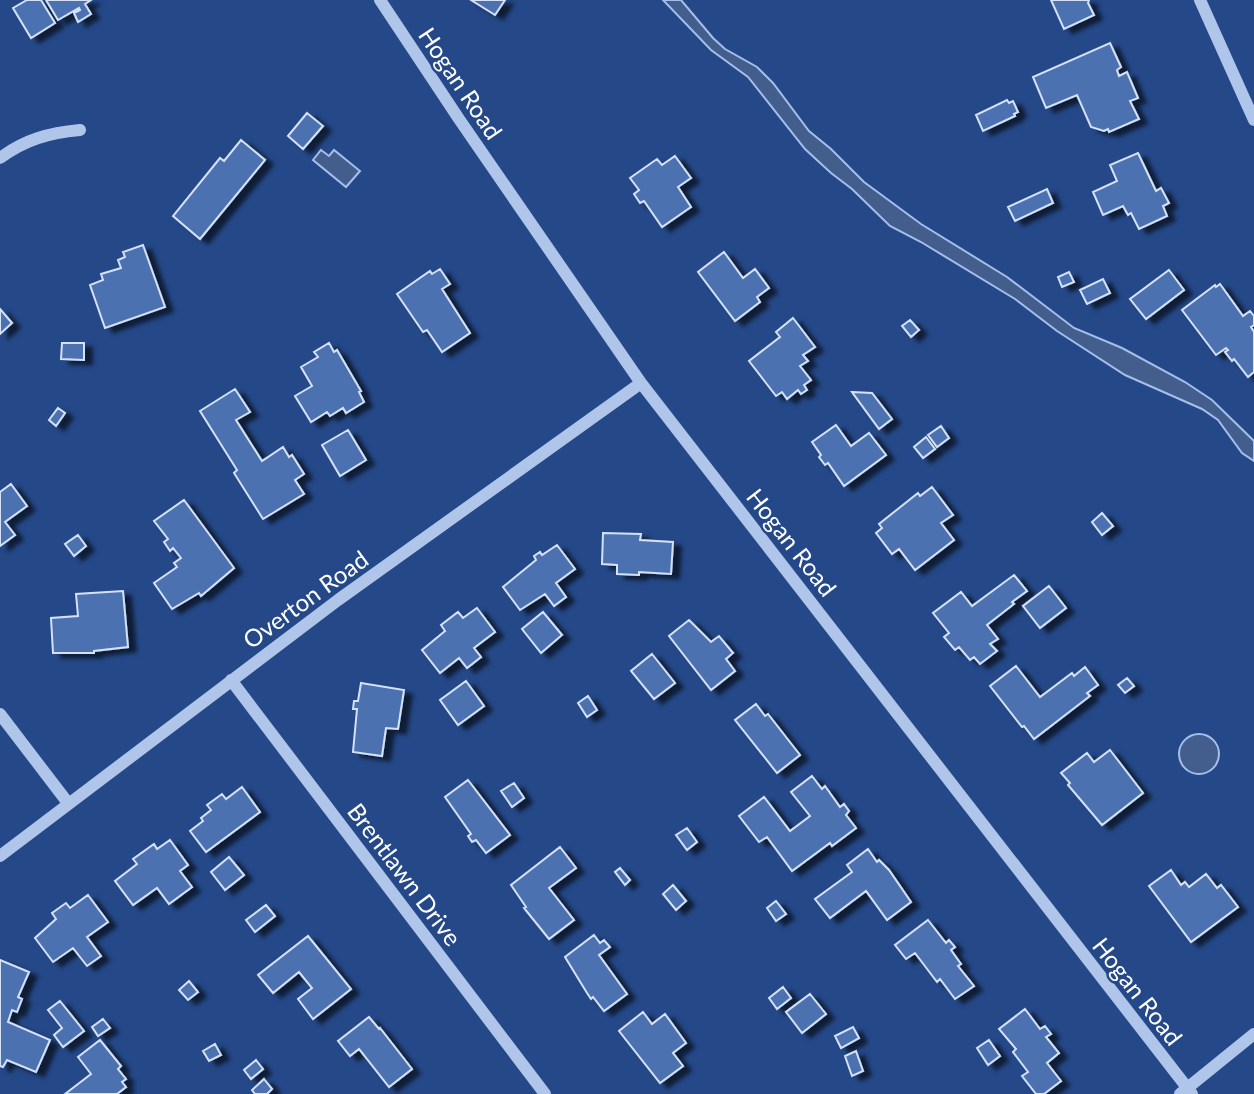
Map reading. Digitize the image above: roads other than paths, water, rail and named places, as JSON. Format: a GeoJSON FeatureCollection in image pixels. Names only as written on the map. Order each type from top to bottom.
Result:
{"type":"FeatureCollection","features":[{"type":"Feature","properties":{"kind":"street","name":"Hogan Road"},"geometry":{"type":"LineString","coordinates":[[380,0],[458,119],[641,383],[1186,1092]]}},
{"type":"Feature","properties":{"kind":"street"},"geometry":{"type":"LineString","coordinates":[[1200,0],[1254,120]]}},
{"type":"Feature","properties":{"kind":"street"},"geometry":{"type":"LineString","coordinates":[[0,158],[20,144],[35,138],[80,130]]}},
{"type":"Feature","properties":{"kind":"street","name":"Overton Road"},"geometry":{"type":"LineString","coordinates":[[0,856],[338,600],[641,383]]}},
{"type":"Feature","properties":{"kind":"street","name":"Brentlawn Drive"},"geometry":{"type":"LineString","coordinates":[[231,680],[545,1094]]}},
{"type":"Feature","properties":{"kind":"street"},"geometry":{"type":"LineString","coordinates":[[0,714],[68,803]]}},
{"type":"Feature","properties":{"kind":"street"},"geometry":{"type":"LineString","coordinates":[[1186,1092],[1254,1034]]}},
{"type":"Feature","properties":{"kind":"water"},"geometry":{"type":"Polygon","coordinates":[[[663,0],[681,0],[725,49],[757,67],[773,83],[809,131],[864,182],[921,224],[1007,277],[1074,328],[1122,348],[1212,400],[1254,441],[1254,461],[1242,453],[1218,420],[1202,409],[1125,375],[1057,331],[1015,299],[890,226],[805,149],[748,77],[711,50],[663,0]]]}},
{"type":"Feature","properties":{"kind":"water"},"geometry":{"type":"Polygon","coordinates":[[[321,150],[329,156],[334,150],[360,171],[346,187],[313,160],[321,150]]]}},
{"type":"Feature","properties":{"kind":"water"},"geometry":{"type":"Polygon","coordinates":[[[1199,734],[1213,740],[1219,754],[1213,768],[1199,774],[1185,768],[1179,754],[1185,740],[1199,734]]]}}]}
